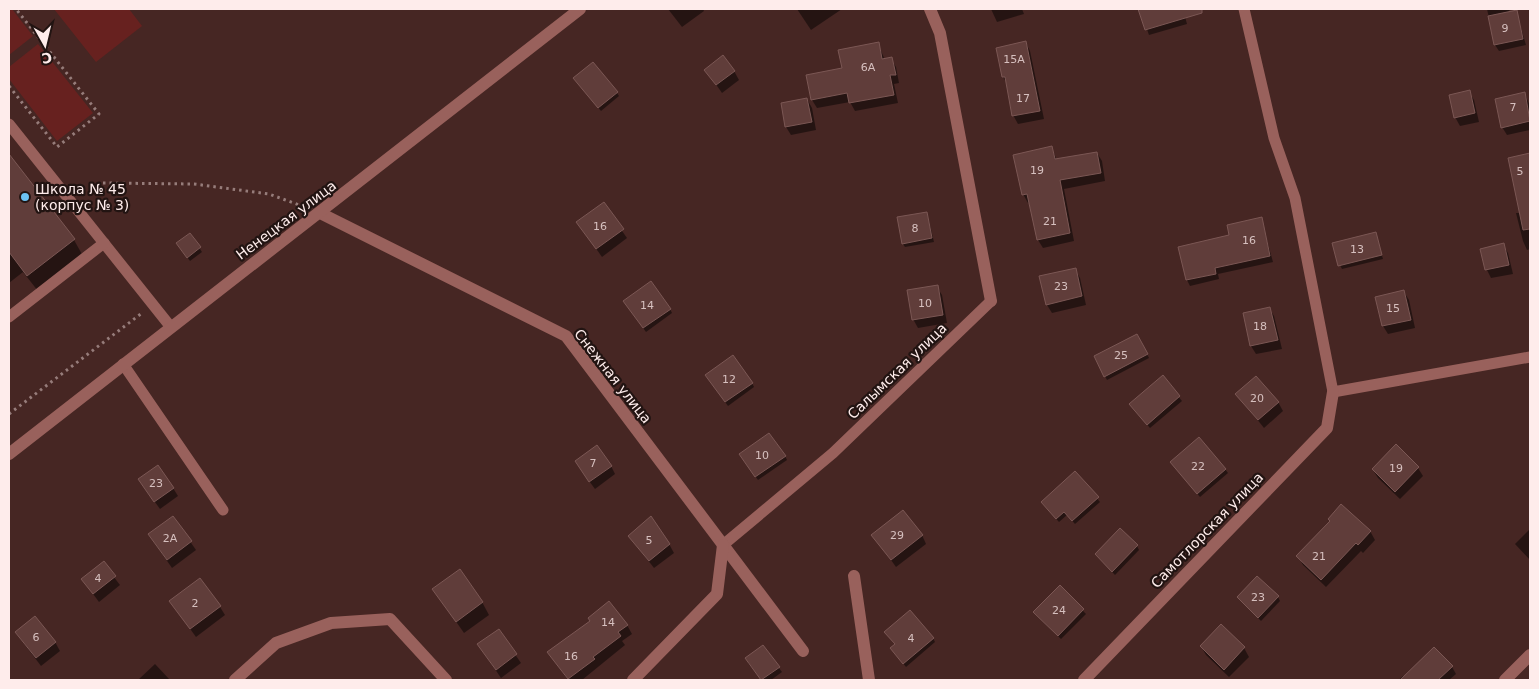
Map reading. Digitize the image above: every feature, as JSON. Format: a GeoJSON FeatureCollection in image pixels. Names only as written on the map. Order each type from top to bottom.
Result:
{"type":"FeatureCollection","features":[{"type":"Feature","properties":{"kind":"street","name":"Ненецкая улица"},"geometry":{"type":"LineString","coordinates":[[9,454],[170,326],[320,213],[580,9]]}},
{"type":"Feature","properties":{"kind":"street","name":"Салымская улица"},"geometry":{"type":"LineString","coordinates":[[930,9],[940,33],[991,301]]}},
{"type":"Feature","properties":{"kind":"street","name":"Снежная улица"},"geometry":{"type":"LineString","coordinates":[[320,213],[566,336],[804,651]]}},
{"type":"Feature","properties":{"kind":"street","name":"Самотлорская улица"},"geometry":{"type":"LineString","coordinates":[[1084,680],[1327,428],[1334,392]]}},
{"type":"Feature","properties":{"kind":"street"},"geometry":{"type":"LineString","coordinates":[[633,680],[717,594],[723,545]]}},
{"type":"Feature","properties":{"kind":"street"},"geometry":{"type":"LineString","coordinates":[[854,576],[869,680]]}},
{"type":"Feature","properties":{"kind":"street"},"geometry":{"type":"LineString","coordinates":[[234,680],[276,643],[331,623],[390,619],[446,680]]}},
{"type":"Feature","properties":{"kind":"street"},"geometry":{"type":"LineString","coordinates":[[1505,680],[1530,655]]}},
{"type":"Feature","properties":{"kind":"lane"},"geometry":{"type":"LineString","coordinates":[[1244,9],[1274,138],[1295,198],[1334,392],[1530,356]]}},
{"type":"Feature","properties":{"kind":"lane"},"geometry":{"type":"LineString","coordinates":[[9,124],[170,326]]}},
{"type":"Feature","properties":{"kind":"lane"},"geometry":{"type":"LineString","coordinates":[[9,317],[104,243]]}},
{"type":"Feature","properties":{"kind":"lane","name":"Салымская улица"},"geometry":{"type":"LineString","coordinates":[[723,545],[833,453],[991,301]]}},
{"type":"Feature","properties":{"kind":"lane"},"geometry":{"type":"LineString","coordinates":[[124,364],[223,510]]}},
{"type":"Feature","properties":{"kind":"path"},"geometry":{"type":"LineString","coordinates":[[9,86],[57,147],[99,114],[16,9]]}},
{"type":"Feature","properties":{"kind":"path"},"geometry":{"type":"LineString","coordinates":[[103,183],[194,184],[269,194],[320,213]]}},
{"type":"Feature","properties":{"kind":"path"},"geometry":{"type":"LineString","coordinates":[[9,414],[153,305]]}},
{"type":"Feature","properties":{"kind":"shaded area"},"geometry":{"type":"Polygon","coordinates":[[[9,9],[12,9],[33,36],[9,55],[9,9]]]}},
{"type":"Feature","properties":{"kind":"shaded area"},"geometry":{"type":"Polygon","coordinates":[[[54,9],[129,9],[142,26],[96,62],[54,9]]]}},
{"type":"Feature","properties":{"kind":"shaded area"},"geometry":{"type":"Polygon","coordinates":[[[38,44],[93,113],[57,141],[9,79],[9,67],[38,44]]]}},
{"type":"Feature","properties":{"kind":"building"},"geometry":{"type":"Polygon","coordinates":[[[1138,9],[1202,9],[1202,13],[1145,30],[1138,9]]]}},
{"type":"Feature","properties":{"kind":"building"},"geometry":{"type":"Polygon","coordinates":[[[1517,10],[1523,39],[1494,45],[1488,16],[1517,10]]]}},
{"type":"Feature","properties":{"kind":"building"},"geometry":{"type":"Polygon","coordinates":[[[1026,41],[1040,111],[1012,116],[1005,77],[1002,77],[996,48],[1026,41]]]}},
{"type":"Feature","properties":{"kind":"building"},"geometry":{"type":"Polygon","coordinates":[[[879,42],[882,59],[892,57],[896,75],[890,75],[894,95],[849,103],[847,93],[811,100],[806,75],[842,68],[838,50],[879,42]]]}},
{"type":"Feature","properties":{"kind":"building"},"geometry":{"type":"Polygon","coordinates":[[[723,55],[735,71],[716,85],[704,70],[723,55]]]}},
{"type":"Feature","properties":{"kind":"building"},"geometry":{"type":"Polygon","coordinates":[[[593,62],[618,92],[598,108],[573,78],[593,62]]]}},
{"type":"Feature","properties":{"kind":"building"},"geometry":{"type":"Polygon","coordinates":[[[1470,90],[1475,113],[1454,118],[1449,95],[1470,90]]]}},
{"type":"Feature","properties":{"kind":"building"},"geometry":{"type":"Polygon","coordinates":[[[1525,92],[1530,121],[1501,128],[1495,99],[1525,92]]]}},
{"type":"Feature","properties":{"kind":"building"},"geometry":{"type":"Polygon","coordinates":[[[807,98],[812,122],[785,127],[781,103],[807,98]]]}},
{"type":"Feature","properties":{"kind":"building"},"geometry":{"type":"Polygon","coordinates":[[[1052,146],[1055,159],[1097,152],[1101,173],[1060,180],[1070,233],[1037,240],[1027,194],[1022,195],[1013,155],[1052,146]]]}},
{"type":"Feature","properties":{"kind":"building"},"geometry":{"type":"Polygon","coordinates":[[[1530,153],[1530,229],[1523,230],[1508,158],[1530,153]]]}},
{"type":"Feature","properties":{"kind":"building","name":"Школа № 45 (корпус № 3)"},"geometry":{"type":"Polygon","coordinates":[[[9,154],[75,239],[27,276],[9,252],[9,154]]]}},
{"type":"Feature","properties":{"kind":"building"},"geometry":{"type":"Polygon","coordinates":[[[604,202],[624,229],[596,249],[576,222],[604,202]]]}},
{"type":"Feature","properties":{"kind":"building"},"geometry":{"type":"Polygon","coordinates":[[[927,212],[932,238],[902,244],[897,217],[927,212]]]}},
{"type":"Feature","properties":{"kind":"building"},"geometry":{"type":"Polygon","coordinates":[[[1262,217],[1270,256],[1215,268],[1216,274],[1186,280],[1178,247],[1229,235],[1227,225],[1262,217]]]}},
{"type":"Feature","properties":{"kind":"building"},"geometry":{"type":"Polygon","coordinates":[[[1376,232],[1382,255],[1338,266],[1332,243],[1376,232]]]}},
{"type":"Feature","properties":{"kind":"building"},"geometry":{"type":"Polygon","coordinates":[[[190,233],[201,247],[187,258],[176,243],[190,233]]]}},
{"type":"Feature","properties":{"kind":"building"},"geometry":{"type":"Polygon","coordinates":[[[1504,243],[1509,265],[1485,270],[1480,249],[1504,243]]]}},
{"type":"Feature","properties":{"kind":"building"},"geometry":{"type":"Polygon","coordinates":[[[1076,268],[1082,296],[1046,305],[1039,276],[1076,268]]]}},
{"type":"Feature","properties":{"kind":"building"},"geometry":{"type":"Polygon","coordinates":[[[651,281],[671,309],[643,328],[623,301],[651,281]]]}},
{"type":"Feature","properties":{"kind":"building"},"geometry":{"type":"Polygon","coordinates":[[[938,285],[943,315],[912,320],[907,290],[938,285]]]}},
{"type":"Feature","properties":{"kind":"building"},"geometry":{"type":"Polygon","coordinates":[[[1404,290],[1411,320],[1382,326],[1375,297],[1404,290]]]}},
{"type":"Feature","properties":{"kind":"building"},"geometry":{"type":"Polygon","coordinates":[[[1270,307],[1278,340],[1250,346],[1243,313],[1270,307]]]}},
{"type":"Feature","properties":{"kind":"building"},"geometry":{"type":"Polygon","coordinates":[[[1137,334],[1148,354],[1104,377],[1094,356],[1137,334]]]}},
{"type":"Feature","properties":{"kind":"building"},"geometry":{"type":"Polygon","coordinates":[[[733,355],[753,383],[725,402],[705,375],[733,355]]]}},
{"type":"Feature","properties":{"kind":"building"},"geometry":{"type":"Polygon","coordinates":[[[1163,375],[1180,396],[1147,425],[1129,404],[1163,375]]]}},
{"type":"Feature","properties":{"kind":"building"},"geometry":{"type":"Polygon","coordinates":[[[1256,376],[1279,402],[1258,420],[1235,394],[1256,376]]]}},
{"type":"Feature","properties":{"kind":"building"},"geometry":{"type":"Polygon","coordinates":[[[769,433],[786,456],[755,477],[739,454],[769,433]]]}},
{"type":"Feature","properties":{"kind":"building"},"geometry":{"type":"Polygon","coordinates":[[[1199,437],[1226,469],[1197,494],[1170,462],[1199,437]]]}},
{"type":"Feature","properties":{"kind":"building"},"geometry":{"type":"Polygon","coordinates":[[[1396,444],[1419,467],[1395,492],[1372,469],[1396,444]]]}},
{"type":"Feature","properties":{"kind":"building"},"geometry":{"type":"Polygon","coordinates":[[[597,445],[612,466],[589,482],[575,461],[597,445]]]}},
{"type":"Feature","properties":{"kind":"building"},"geometry":{"type":"Polygon","coordinates":[[[158,465],[174,488],[154,502],[138,479],[158,465]]]}},
{"type":"Feature","properties":{"kind":"building"},"geometry":{"type":"Polygon","coordinates":[[[1075,471],[1099,497],[1072,521],[1064,512],[1056,519],[1041,502],[1075,471]]]}},
{"type":"Feature","properties":{"kind":"building"},"geometry":{"type":"Polygon","coordinates":[[[1341,504],[1371,531],[1358,545],[1356,543],[1321,580],[1296,556],[1330,521],[1328,519],[1341,504]]]}},
{"type":"Feature","properties":{"kind":"building"},"geometry":{"type":"Polygon","coordinates":[[[903,510],[923,535],[891,560],[871,535],[903,510]]]}},
{"type":"Feature","properties":{"kind":"building"},"geometry":{"type":"Polygon","coordinates":[[[173,516],[192,541],[167,560],[148,534],[173,516]]]}},
{"type":"Feature","properties":{"kind":"building"},"geometry":{"type":"Polygon","coordinates":[[[651,516],[670,544],[649,561],[628,536],[651,516]]]}},
{"type":"Feature","properties":{"kind":"building"},"geometry":{"type":"Polygon","coordinates":[[[1120,528],[1138,545],[1112,572],[1095,554],[1120,528]]]}},
{"type":"Feature","properties":{"kind":"building"},"geometry":{"type":"Polygon","coordinates":[[[104,561],[116,576],[93,594],[81,579],[104,561]]]}},
{"type":"Feature","properties":{"kind":"building"},"geometry":{"type":"Polygon","coordinates":[[[460,569],[483,602],[456,622],[432,589],[460,569]]]}},
{"type":"Feature","properties":{"kind":"building"},"geometry":{"type":"Polygon","coordinates":[[[1257,576],[1279,596],[1258,618],[1237,597],[1257,576]]]}},
{"type":"Feature","properties":{"kind":"building"},"geometry":{"type":"Polygon","coordinates":[[[200,578],[221,606],[190,629],[169,601],[200,578]]]}},
{"type":"Feature","properties":{"kind":"building"},"geometry":{"type":"Polygon","coordinates":[[[1060,585],[1084,609],[1058,636],[1033,612],[1060,585]]]}},
{"type":"Feature","properties":{"kind":"building"},"geometry":{"type":"Polygon","coordinates":[[[609,601],[628,625],[618,632],[621,636],[568,679],[547,652],[590,621],[588,618],[609,601]]]}},
{"type":"Feature","properties":{"kind":"building"},"geometry":{"type":"Polygon","coordinates":[[[910,610],[934,638],[903,664],[890,648],[895,644],[884,632],[910,610]]]}},
{"type":"Feature","properties":{"kind":"building"},"geometry":{"type":"Polygon","coordinates":[[[35,616],[56,642],[36,658],[15,632],[35,616]]]}},
{"type":"Feature","properties":{"kind":"building"},"geometry":{"type":"Polygon","coordinates":[[[1221,624],[1245,647],[1224,670],[1200,646],[1221,624]]]}},
{"type":"Feature","properties":{"kind":"building"},"geometry":{"type":"Polygon","coordinates":[[[499,629],[517,654],[496,670],[477,644],[499,629]]]}},
{"type":"Feature","properties":{"kind":"building"},"geometry":{"type":"Polygon","coordinates":[[[763,645],[780,667],[761,680],[745,658],[763,645]]]}},
{"type":"Feature","properties":{"kind":"building"},"geometry":{"type":"Polygon","coordinates":[[[1434,647],[1453,666],[1438,680],[1400,680],[1434,647]]]}},
{"type":"Feature","properties":{"kind":"place","name":"Школа № 45 (корпус № 3)"},"geometry":{"type":"Point","coordinates":[25,197]}}]}
